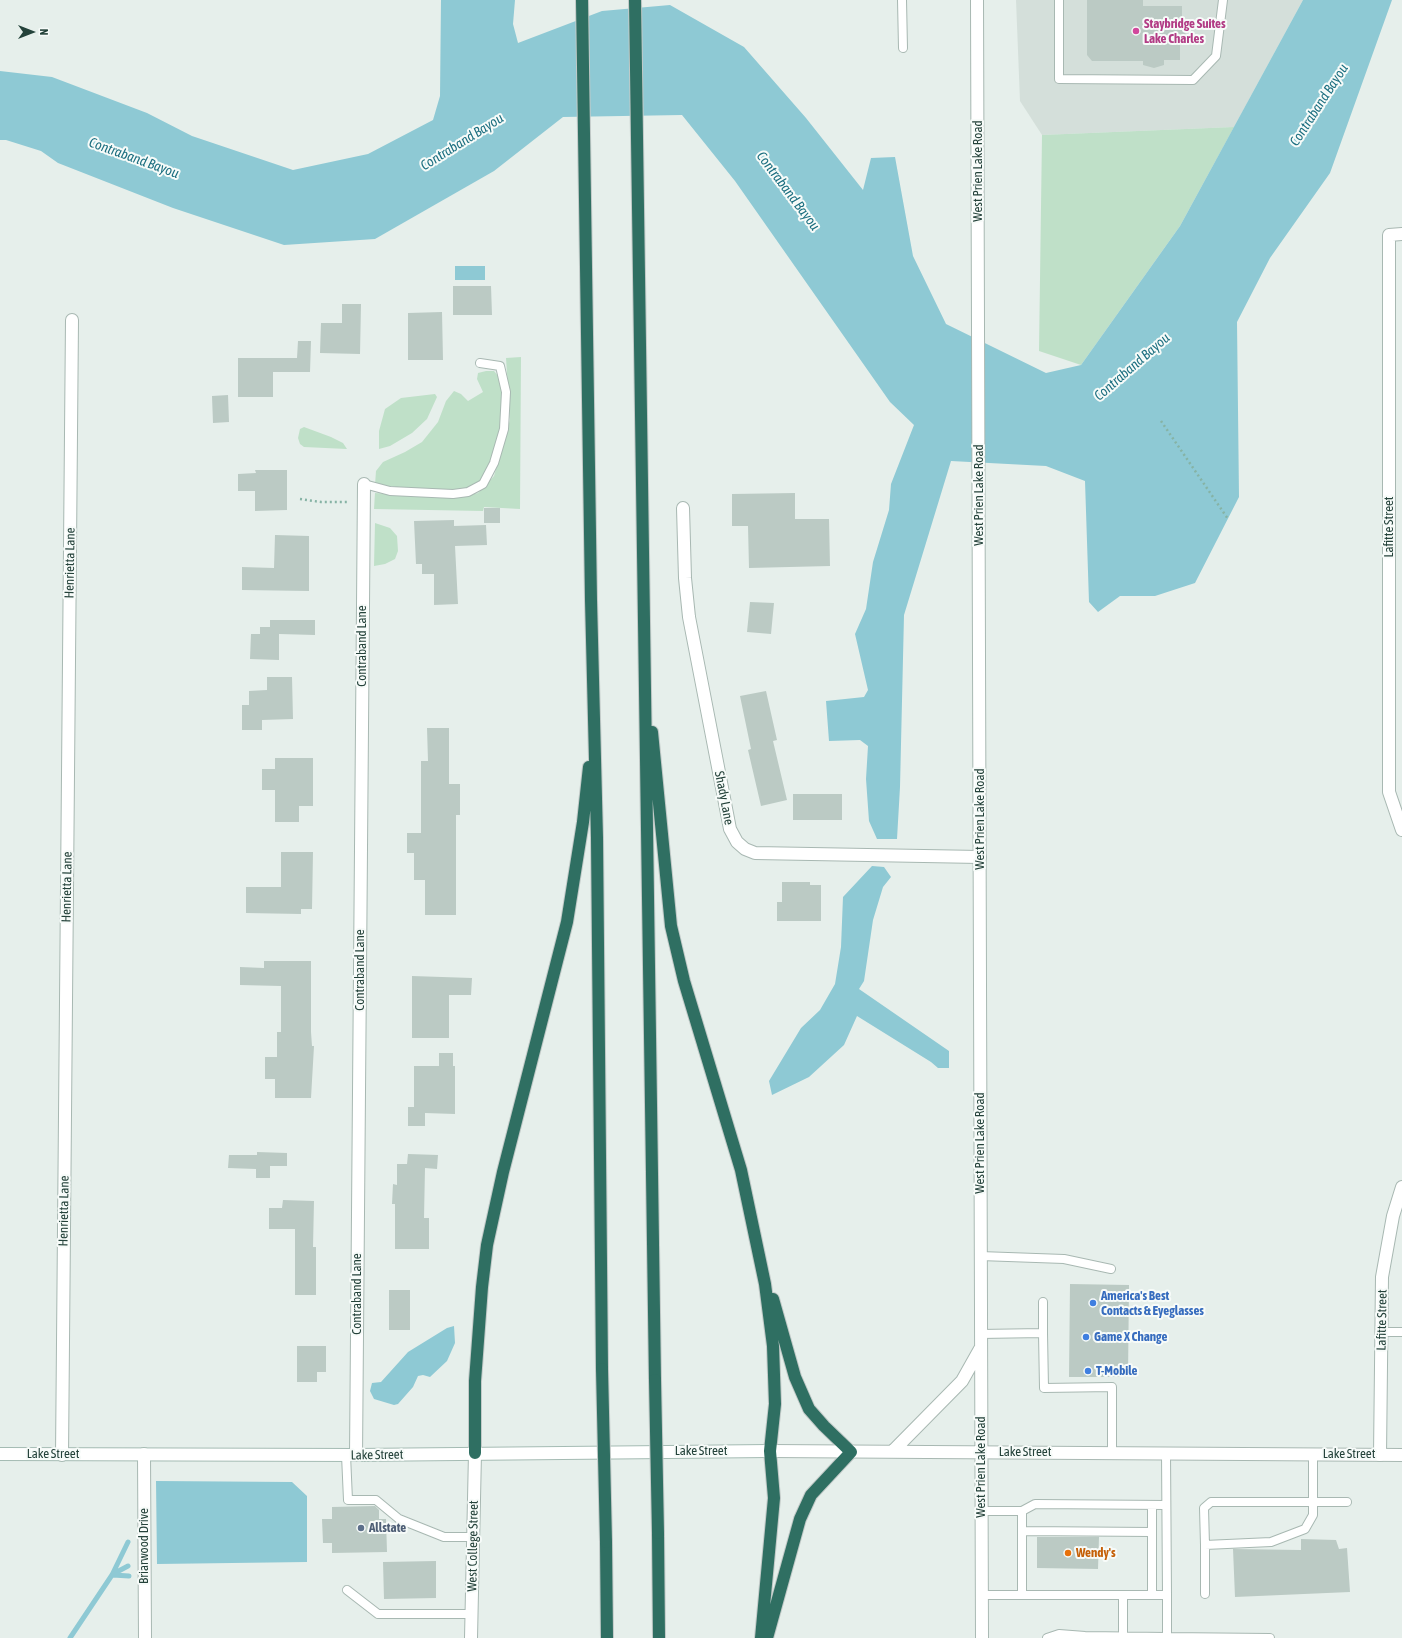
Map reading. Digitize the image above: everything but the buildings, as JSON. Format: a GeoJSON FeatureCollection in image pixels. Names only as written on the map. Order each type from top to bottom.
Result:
{"type":"FeatureCollection","features":[{"type":"Feature","properties":{"kind":"highway"},"geometry":{"type":"LineString","coordinates":[[582,0],[607,1638]]}},
{"type":"Feature","properties":{"kind":"highway"},"geometry":{"type":"LineString","coordinates":[[635,0],[659,1638]]}},
{"type":"Feature","properties":{"kind":"highway"},"geometry":{"type":"LineString","coordinates":[[644,654],[672,926],[684,981],[741,1170],[759,1256],[773,1346],[775,1404],[770,1451],[774,1498],[761,1638]]}},
{"type":"Feature","properties":{"kind":"highway"},"geometry":{"type":"LineString","coordinates":[[474,1453],[475,1381],[482,1287],[487,1245],[503,1172],[567,922],[583,822],[594,718]]}},
{"type":"Feature","properties":{"kind":"highway"},"geometry":{"type":"LineString","coordinates":[[759,1256],[795,1377],[806,1402],[824,1426],[851,1452],[811,1495],[802,1513],[767,1638]]}},
{"type":"Feature","properties":{"kind":"street","name":"West Prien Lake Road"},"geometry":{"type":"LineString","coordinates":[[977,0],[982,1638]]}},
{"type":"Feature","properties":{"kind":"street","name":"Lafitte Street"},"geometry":{"type":"LineString","coordinates":[[1402,234],[1389,234],[1389,792],[1402,830]]}},
{"type":"Feature","properties":{"kind":"street","name":"Henrietta Lane"},"geometry":{"type":"LineString","coordinates":[[62,1455],[72,320]]}},
{"type":"Feature","properties":{"kind":"street","name":"Contraband Lane"},"geometry":{"type":"LineString","coordinates":[[351,1455],[364,484]]}},
{"type":"Feature","properties":{"kind":"street","name":"Shady Lane"},"geometry":{"type":"LineString","coordinates":[[683,508],[685,578],[689,617],[730,829],[737,842],[744,849],[755,853],[980,857]]}},
{"type":"Feature","properties":{"kind":"street","name":"Lafitte Street"},"geometry":{"type":"LineString","coordinates":[[1380,1455],[1382,1277],[1393,1216],[1402,1188]]}},
{"type":"Feature","properties":{"kind":"street"},"geometry":{"type":"LineString","coordinates":[[892,1452],[962,1381],[981,1348]]}},
{"type":"Feature","properties":{"kind":"street","name":"Lake Street"},"geometry":{"type":"LineString","coordinates":[[0,1454],[351,1455],[770,1451],[1402,1455]]}},
{"type":"Feature","properties":{"kind":"street","name":"West College Street"},"geometry":{"type":"LineString","coordinates":[[471,1638],[474,1453]]}},
{"type":"Feature","properties":{"kind":"street","name":"Briarwood Drive"},"geometry":{"type":"LineString","coordinates":[[144,1454],[145,1638]]}},
{"type":"Feature","properties":{"kind":"lane"},"geometry":{"type":"LineString","coordinates":[[902,0],[902,48]]}},
{"type":"Feature","properties":{"kind":"lane"},"geometry":{"type":"LineString","coordinates":[[1060,0],[1059,79],[1193,80],[1216,56],[1224,0]]}},
{"type":"Feature","properties":{"kind":"lane"},"geometry":{"type":"LineString","coordinates":[[364,484],[390,491],[452,494],[468,492],[483,484],[494,463],[504,429],[506,392],[500,366],[480,363]]}},
{"type":"Feature","properties":{"kind":"lane"},"geometry":{"type":"LineString","coordinates":[[980,1256],[1064,1259],[1111,1269]]}},
{"type":"Feature","properties":{"kind":"lane"},"geometry":{"type":"LineString","coordinates":[[1043,1302],[1044,1388],[1112,1387],[1112,1452]]}},
{"type":"Feature","properties":{"kind":"lane"},"geometry":{"type":"LineString","coordinates":[[1382,1332],[1402,1332]]}},
{"type":"Feature","properties":{"kind":"lane"},"geometry":{"type":"LineString","coordinates":[[980,1334],[1043,1333]]}},
{"type":"Feature","properties":{"kind":"lane"},"geometry":{"type":"LineString","coordinates":[[1166,1453],[1167,1637]]}},
{"type":"Feature","properties":{"kind":"lane"},"geometry":{"type":"LineString","coordinates":[[1205,1545],[1271,1542],[1305,1529],[1313,1515],[1313,1454]]}},
{"type":"Feature","properties":{"kind":"lane"},"geometry":{"type":"LineString","coordinates":[[351,1455],[348,1500],[376,1500],[399,1519],[444,1537],[473,1537]]}},
{"type":"Feature","properties":{"kind":"lane"},"geometry":{"type":"LineString","coordinates":[[1205,1594],[1204,1508],[1211,1502],[1347,1502]]}},
{"type":"Feature","properties":{"kind":"lane"},"geometry":{"type":"LineString","coordinates":[[981,1511],[1022,1511],[1035,1504],[1166,1505]]}},
{"type":"Feature","properties":{"kind":"lane"},"geometry":{"type":"LineString","coordinates":[[1152,1505],[1152,1595]]}},
{"type":"Feature","properties":{"kind":"lane"},"geometry":{"type":"LineString","coordinates":[[1022,1511],[1022,1595]]}},
{"type":"Feature","properties":{"kind":"lane"},"geometry":{"type":"LineString","coordinates":[[1022,1531],[1152,1532]]}},
{"type":"Feature","properties":{"kind":"lane"},"geometry":{"type":"LineString","coordinates":[[347,1590],[378,1614],[472,1614]]}},
{"type":"Feature","properties":{"kind":"lane"},"geometry":{"type":"LineString","coordinates":[[982,1595],[1167,1595]]}},
{"type":"Feature","properties":{"kind":"lane"},"geometry":{"type":"LineString","coordinates":[[1123,1595],[1123,1636]]}},
{"type":"Feature","properties":{"kind":"lane"},"geometry":{"type":"LineString","coordinates":[[1047,1638],[1059,1634],[1085,1637],[1123,1636],[1270,1638]]}},
{"type":"Feature","properties":{"kind":"path"},"geometry":{"type":"LineString","coordinates":[[1161,421],[1228,519]]}},
{"type":"Feature","properties":{"kind":"path"},"geometry":{"type":"LineString","coordinates":[[300,499],[321,502],[364,502]]}},
{"type":"Feature","properties":{"kind":"shaded area"},"geometry":{"type":"Polygon","coordinates":[[[1016,0],[1303,0],[1234,127],[1042,135],[1020,101],[1016,0]]]}},
{"type":"Feature","properties":{"kind":"green space"},"geometry":{"type":"Polygon","coordinates":[[[1234,127],[1180,226],[1081,365],[1039,351],[1042,135],[1234,127]]]}},
{"type":"Feature","properties":{"kind":"green space"},"geometry":{"type":"Polygon","coordinates":[[[521,357],[520,509],[484,507],[483,511],[374,509],[375,493],[458,498],[478,493],[494,476],[510,420],[506,358],[521,357]]]}},
{"type":"Feature","properties":{"kind":"green space"},"geometry":{"type":"Polygon","coordinates":[[[494,371],[499,377],[503,411],[497,447],[481,481],[466,490],[442,491],[375,485],[376,471],[383,462],[422,442],[438,422],[446,401],[454,391],[461,394],[468,401],[483,392],[477,379],[478,373],[494,371]]]}},
{"type":"Feature","properties":{"kind":"green space"},"geometry":{"type":"Polygon","coordinates":[[[435,394],[437,397],[427,419],[412,433],[390,446],[379,449],[379,431],[385,409],[401,398],[435,394]]]}},
{"type":"Feature","properties":{"kind":"green space"},"geometry":{"type":"Polygon","coordinates":[[[304,427],[343,443],[347,449],[304,447],[300,444],[298,438],[300,429],[304,427]]]}},
{"type":"Feature","properties":{"kind":"green space"},"geometry":{"type":"Polygon","coordinates":[[[375,523],[390,528],[397,536],[398,551],[395,559],[385,564],[374,566],[375,523]]]}},
{"type":"Feature","properties":{"kind":"water","name":"Contraband Bayou"},"geometry":{"type":"Polygon","coordinates":[[[441,0],[515,0],[513,24],[518,43],[602,11],[670,5],[744,47],[806,118],[863,190],[871,158],[895,157],[913,256],[946,324],[1046,373],[1081,365],[1180,226],[1303,0],[1392,0],[1330,173],[1270,258],[1237,322],[1239,497],[1195,583],[1155,596],[1120,596],[1098,612],[1089,602],[1085,481],[1046,466],[951,461],[904,615],[900,787],[897,839],[877,839],[869,821],[866,779],[868,746],[860,740],[829,741],[826,701],[864,697],[868,690],[855,634],[866,609],[873,562],[889,510],[891,484],[914,425],[890,402],[735,181],[682,115],[563,117],[494,171],[375,239],[284,245],[173,208],[58,163],[41,151],[6,140],[0,140],[0,71],[52,77],[147,113],[192,136],[293,170],[368,154],[433,120],[440,96],[441,0]]]}},
{"type":"Feature","properties":{"kind":"water"},"geometry":{"type":"Polygon","coordinates":[[[455,266],[485,266],[485,280],[455,280],[455,266]]]}},
{"type":"Feature","properties":{"kind":"water"},"geometry":{"type":"Polygon","coordinates":[[[872,866],[884,867],[891,877],[883,887],[873,920],[864,981],[859,989],[949,1051],[949,1068],[938,1068],[931,1062],[857,1016],[844,1045],[809,1077],[772,1095],[769,1081],[801,1028],[820,1010],[835,984],[841,947],[843,897],[872,866]]]}},
{"type":"Feature","properties":{"kind":"water"},"geometry":{"type":"Polygon","coordinates":[[[454,1326],[455,1343],[447,1361],[430,1377],[423,1375],[418,1376],[413,1387],[398,1404],[394,1405],[374,1399],[370,1391],[372,1383],[381,1382],[408,1352],[447,1328],[454,1326]]]}},
{"type":"Feature","properties":{"kind":"water"},"geometry":{"type":"Polygon","coordinates":[[[156,1481],[292,1482],[307,1496],[307,1562],[157,1564],[156,1481]]]}},
{"type":"Feature","properties":{"kind":"waterway"},"geometry":{"type":"LineString","coordinates":[[70,1638],[112,1575],[128,1542]]}},
{"type":"Feature","properties":{"kind":"waterway"},"geometry":{"type":"LineString","coordinates":[[113,1574],[128,1566]]}},
{"type":"Feature","properties":{"kind":"waterway"},"geometry":{"type":"LineString","coordinates":[[113,1575],[129,1576]]}},
{"type":"Feature","properties":{"kind":"place","name":"Staybridge Suites Lake Charles"},"geometry":{"type":"Point","coordinates":[1136,31]}},
{"type":"Feature","properties":{"kind":"place","name":"America's Best Contacts & Eyeglasses"},"geometry":{"type":"Point","coordinates":[1093,1303]}},
{"type":"Feature","properties":{"kind":"place","name":"Game X Change"},"geometry":{"type":"Point","coordinates":[1086,1337]}},
{"type":"Feature","properties":{"kind":"place","name":"T-Mobile"},"geometry":{"type":"Point","coordinates":[1088,1371]}},
{"type":"Feature","properties":{"kind":"place","name":"Allstate"},"geometry":{"type":"Point","coordinates":[361,1528]}},
{"type":"Feature","properties":{"kind":"place","name":"Wendy's"},"geometry":{"type":"Point","coordinates":[1068,1553]}}]}
